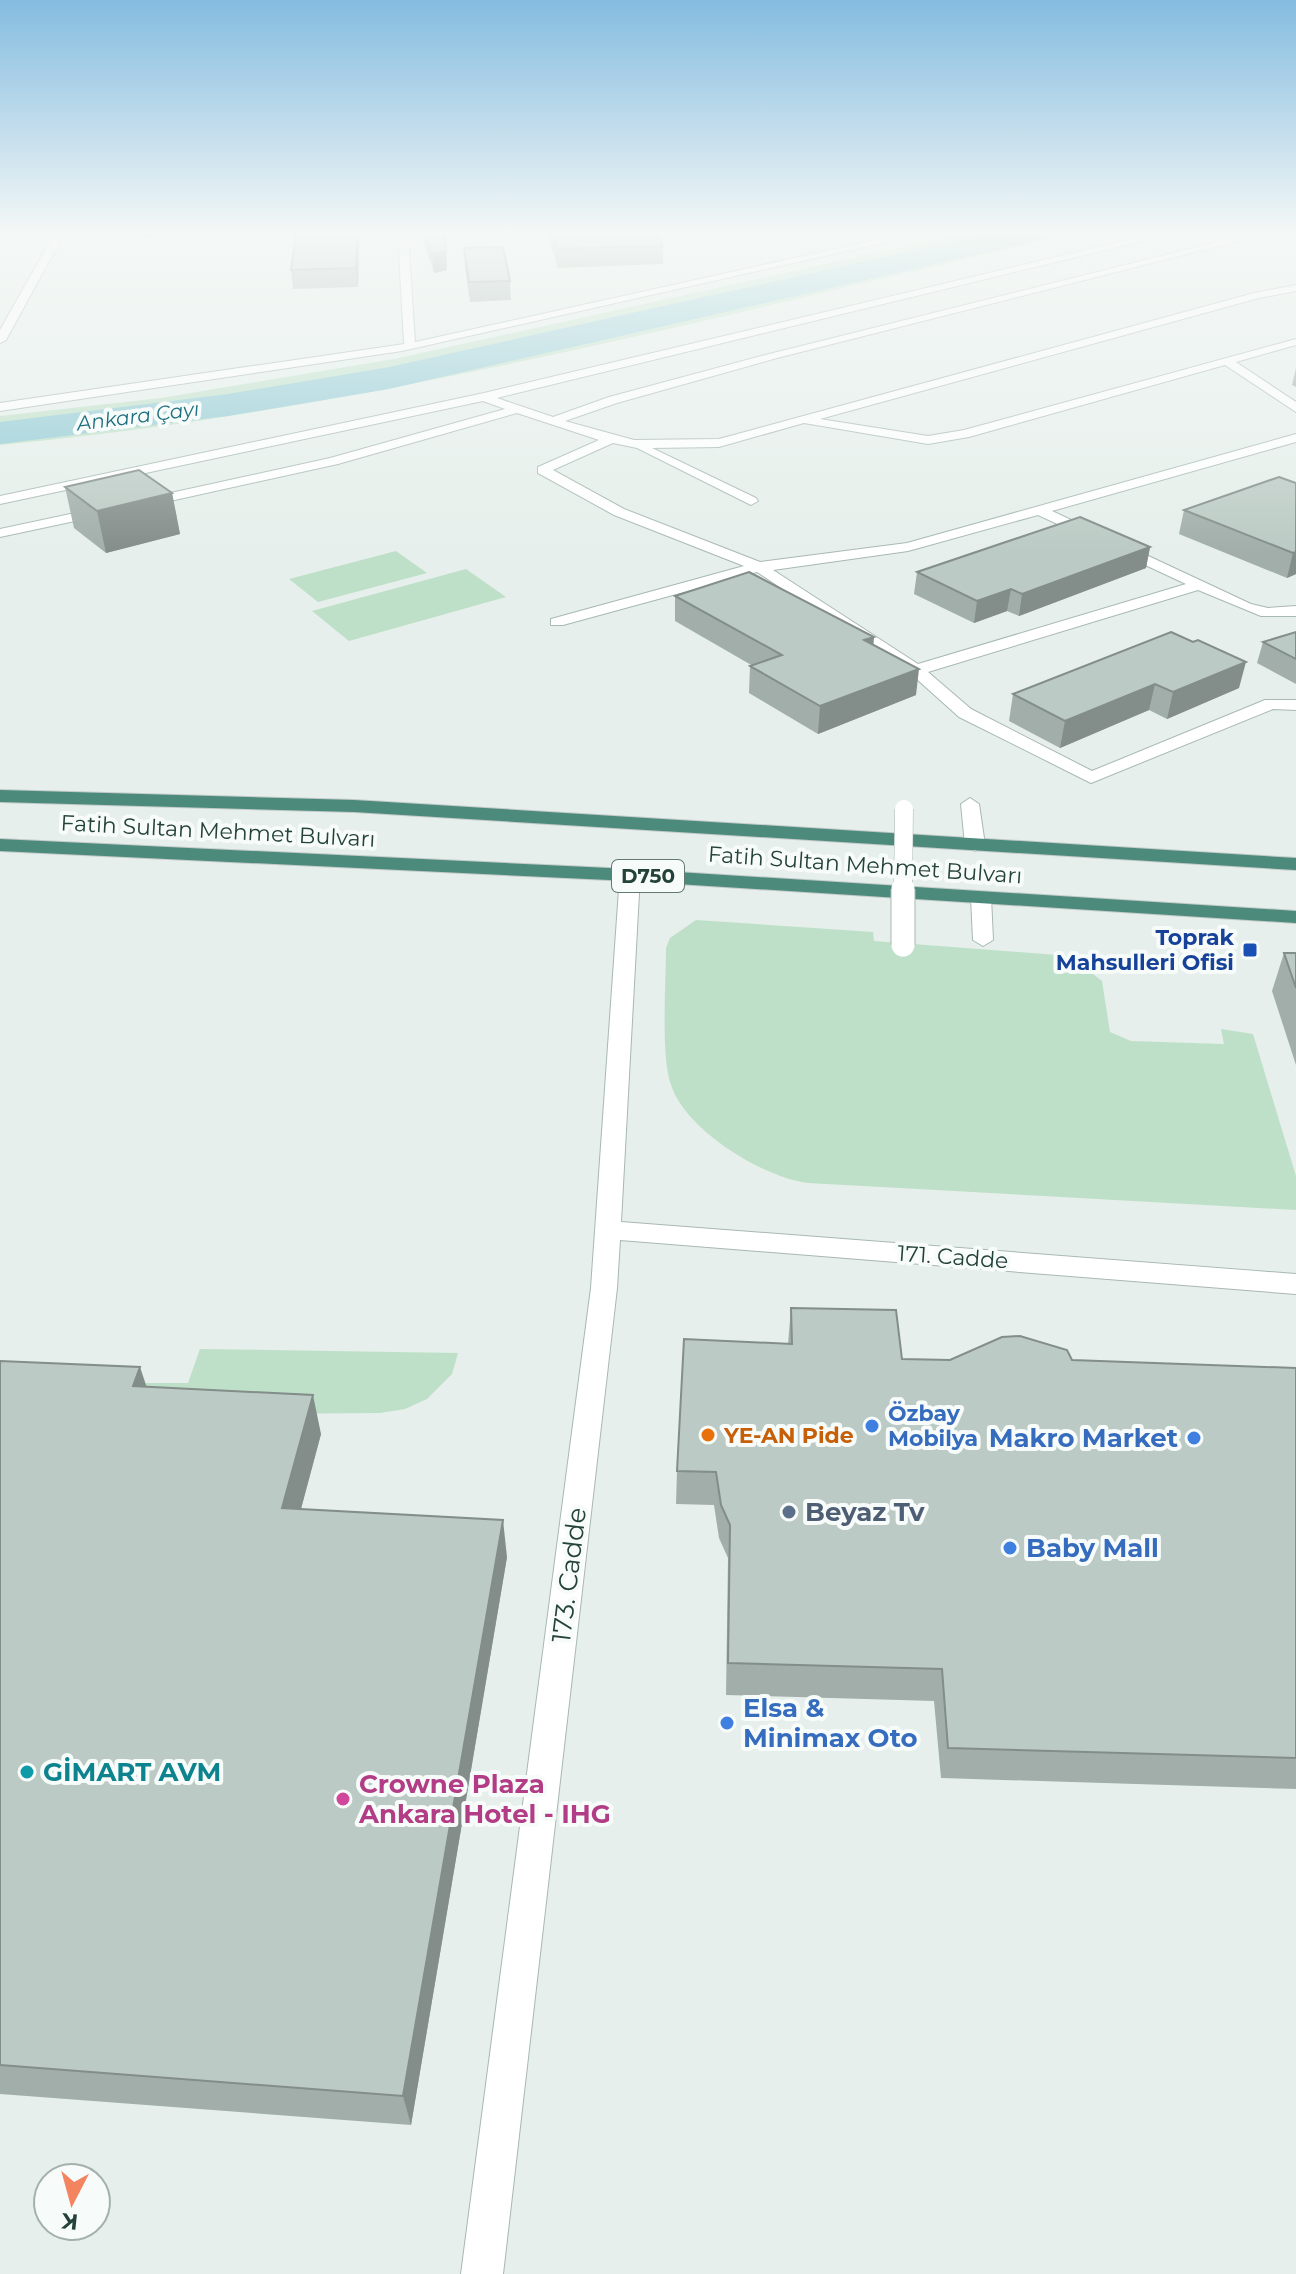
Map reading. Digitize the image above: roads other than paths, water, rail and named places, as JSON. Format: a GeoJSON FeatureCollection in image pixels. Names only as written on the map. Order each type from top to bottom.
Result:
{"type":"FeatureCollection","features":[{"type":"Feature","properties":{"kind":"highway","name":"Fatih Sultan Mehmet Bulvarı"},"geometry":{"type":"LineString","coordinates":[[0,796],[354,806],[1296,864]]}},
{"type":"Feature","properties":{"kind":"highway","name":"Fatih Sultan Mehmet Bulvarı"},"geometry":{"type":"LineString","coordinates":[[0,845],[630,875],[1296,917]]}},
{"type":"Feature","properties":{"kind":"street"},"geometry":{"type":"LineString","coordinates":[[410,343],[423,340]]}},
{"type":"Feature","properties":{"kind":"street"},"geometry":{"type":"LineString","coordinates":[[0,405],[423,340]]}},
{"type":"Feature","properties":{"kind":"street"},"geometry":{"type":"LineString","coordinates":[[0,500],[484,397],[722,340]]}},
{"type":"Feature","properties":{"kind":"street"},"geometry":{"type":"LineString","coordinates":[[553,421],[613,400],[837,340]]}},
{"type":"Feature","properties":{"kind":"street"},"geometry":{"type":"LineString","coordinates":[[484,397],[634,444],[719,443],[1092,340]]}},
{"type":"Feature","properties":{"kind":"street"},"geometry":{"type":"LineString","coordinates":[[798,420],[928,440],[965,434],[1296,342]]}},
{"type":"Feature","properties":{"kind":"street"},"geometry":{"type":"LineString","coordinates":[[1227,361],[1296,408]]}},
{"type":"Feature","properties":{"kind":"street"},"geometry":{"type":"LineString","coordinates":[[0,533],[238,485],[379,451],[520,408]]}},
{"type":"Feature","properties":{"kind":"street"},"geometry":{"type":"LineString","coordinates":[[557,622],[759,567],[908,547],[1296,438]]}},
{"type":"Feature","properties":{"kind":"street"},"geometry":{"type":"LineString","coordinates":[[611,439],[543,470],[619,512],[759,567],[916,670],[965,713],[1091,778],[1271,704],[1296,705]]}},
{"type":"Feature","properties":{"kind":"street"},"geometry":{"type":"LineString","coordinates":[[634,444],[751,501]]}},
{"type":"Feature","properties":{"kind":"street"},"geometry":{"type":"LineString","coordinates":[[1039,510],[1246,607],[1267,613],[1296,611]]}},
{"type":"Feature","properties":{"kind":"street"},"geometry":{"type":"LineString","coordinates":[[916,670],[1200,585]]}},
{"type":"Feature","properties":{"kind":"street"},"geometry":{"type":"LineString","coordinates":[[970,804],[975,845]]}},
{"type":"Feature","properties":{"kind":"street"},"geometry":{"type":"LineString","coordinates":[[903,945],[904,809]]}},
{"type":"Feature","properties":{"kind":"street","name":"173. Cadde"},"geometry":{"type":"LineString","coordinates":[[482,2274],[609,1230],[630,875]]}},
{"type":"Feature","properties":{"kind":"street"},"geometry":{"type":"LineString","coordinates":[[981,897],[983,940]]}},
{"type":"Feature","properties":{"kind":"street","name":"171. Cadde"},"geometry":{"type":"LineString","coordinates":[[609,1230],[1296,1284]]}},
{"type":"Feature","properties":{"kind":"waterway","name":"Ankara Çayı"},"geometry":{"type":"LineString","coordinates":[[0,433],[228,405],[389,378],[557,340]]}},
{"type":"Feature","properties":{"kind":"place","name":"Toprak Mahsulleri Ofisi"},"geometry":{"type":"Point","coordinates":[1250,950]}},
{"type":"Feature","properties":{"kind":"place","name":"Özbay Mobilya"},"geometry":{"type":"Point","coordinates":[872,1426]}},
{"type":"Feature","properties":{"kind":"place","name":"YE-AN Pide"},"geometry":{"type":"Point","coordinates":[708,1435]}},
{"type":"Feature","properties":{"kind":"place","name":"Makro Market"},"geometry":{"type":"Point","coordinates":[1194,1438]}},
{"type":"Feature","properties":{"kind":"place","name":"Beyaz Tv"},"geometry":{"type":"Point","coordinates":[789,1512]}},
{"type":"Feature","properties":{"kind":"place","name":"Baby Mall"},"geometry":{"type":"Point","coordinates":[1010,1548]}},
{"type":"Feature","properties":{"kind":"place","name":"Elsa & Minimax Oto"},"geometry":{"type":"Point","coordinates":[727,1723]}},
{"type":"Feature","properties":{"kind":"place","name":"GİMART AVM"},"geometry":{"type":"Point","coordinates":[27,1772]}},
{"type":"Feature","properties":{"kind":"place","name":"Crowne Plaza Ankara Hotel - IHG"},"geometry":{"type":"Point","coordinates":[343,1799]}}]}
